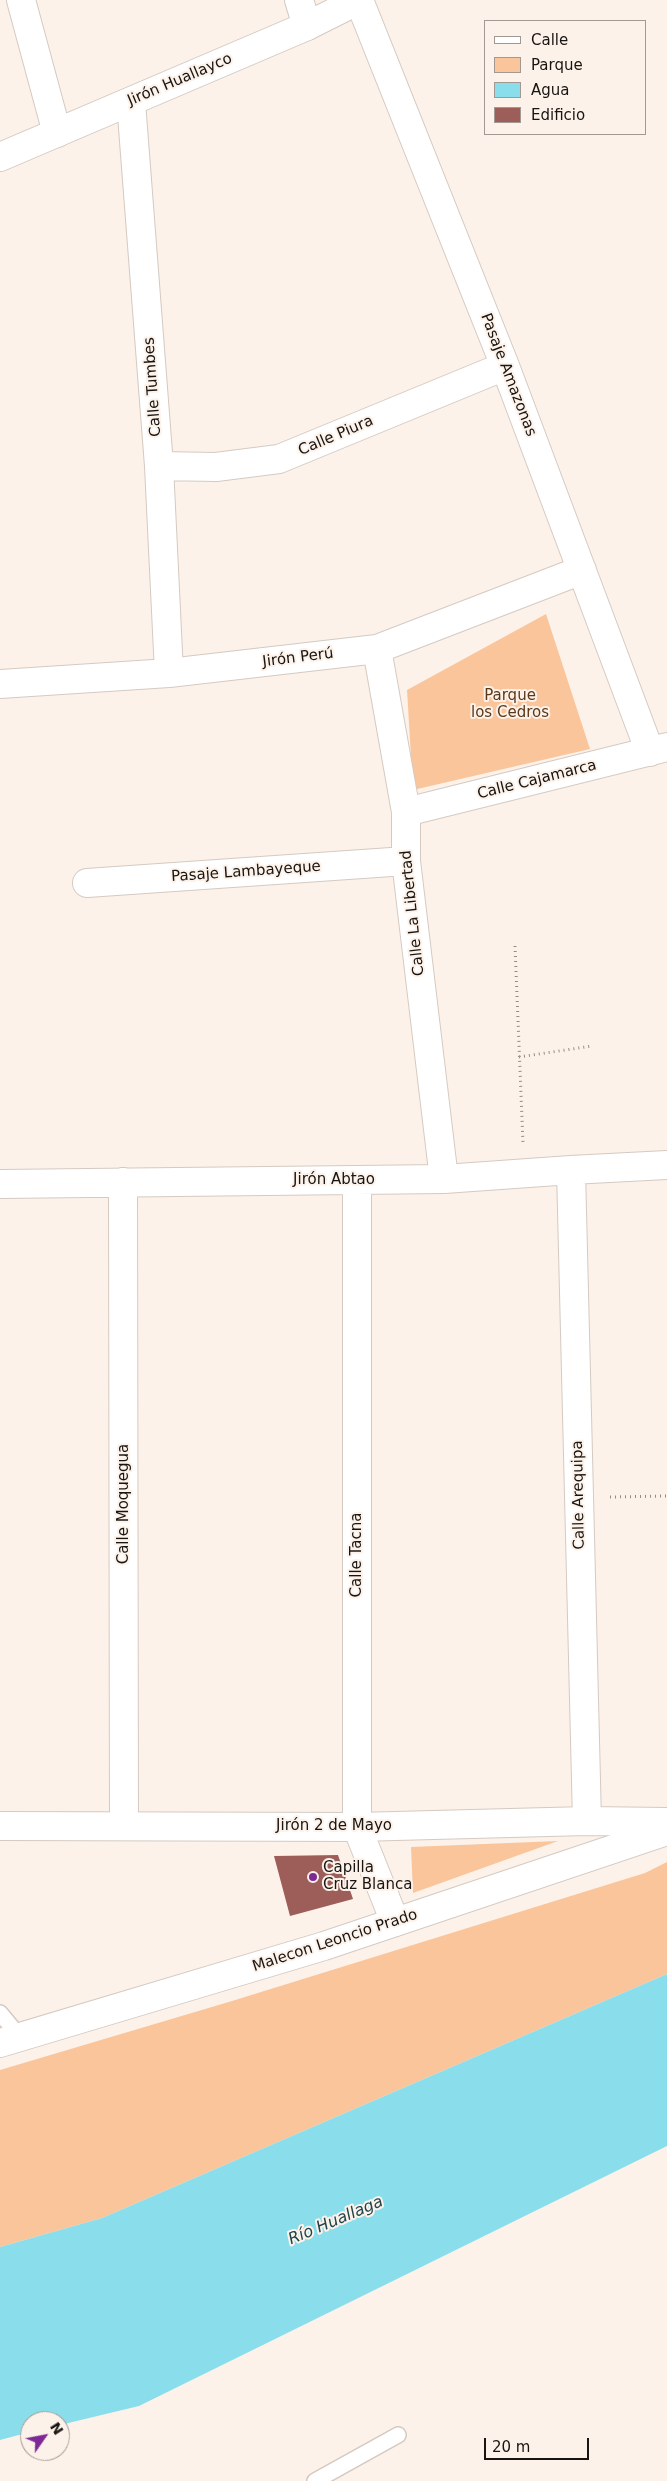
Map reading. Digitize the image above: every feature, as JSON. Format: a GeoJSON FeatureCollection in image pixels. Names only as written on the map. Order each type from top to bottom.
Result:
{"type":"FeatureCollection","features":[{"type":"Feature","properties":{"kind":"street"},"geometry":{"type":"LineString","coordinates":[[22,0],[57,133]]}},
{"type":"Feature","properties":{"kind":"street"},"geometry":{"type":"LineString","coordinates":[[299,0],[307,26]]}},
{"type":"Feature","properties":{"kind":"street","name":"Jirón Huallayco"},"geometry":{"type":"LineString","coordinates":[[0,157],[307,26],[359,0]]}},
{"type":"Feature","properties":{"kind":"street","name":"Pasaje Amazonas"},"geometry":{"type":"LineString","coordinates":[[359,0],[505,366],[582,570],[659,750]]}},
{"type":"Feature","properties":{"kind":"street","name":"Calle Tumbes"},"geometry":{"type":"LineString","coordinates":[[130,102],[159,466],[169,674]]}},
{"type":"Feature","properties":{"kind":"street","name":"Calle Piura"},"geometry":{"type":"LineString","coordinates":[[159,466],[216,467],[279,460],[505,366]]}},
{"type":"Feature","properties":{"kind":"street","name":"Jirón Perú"},"geometry":{"type":"LineString","coordinates":[[0,684],[169,674],[377,649],[582,570]]}},
{"type":"Feature","properties":{"kind":"street","name":"Calle La Libertad"},"geometry":{"type":"LineString","coordinates":[[377,649],[406,812],[406,861],[444,1179]]}},
{"type":"Feature","properties":{"kind":"street","name":"Calle Cajamarca"},"geometry":{"type":"LineString","coordinates":[[406,812],[659,750]]}},
{"type":"Feature","properties":{"kind":"street","name":"Pasaje Lambayeque"},"geometry":{"type":"LineString","coordinates":[[87,883],[406,861]]}},
{"type":"Feature","properties":{"kind":"street","name":"Jirón Abtao"},"geometry":{"type":"LineString","coordinates":[[0,1184],[444,1179],[667,1165]]}},
{"type":"Feature","properties":{"kind":"street","name":"Calle Arequipa"},"geometry":{"type":"LineString","coordinates":[[571,1170],[587,1821]]}},
{"type":"Feature","properties":{"kind":"street","name":"Calle Tacna"},"geometry":{"type":"LineString","coordinates":[[357,1180],[357,1827],[395,1922]]}},
{"type":"Feature","properties":{"kind":"street","name":"Calle Moquegua"},"geometry":{"type":"LineString","coordinates":[[123,1182],[124,1826]]}},
{"type":"Feature","properties":{"kind":"street","name":"Jirón 2 de Mayo"},"geometry":{"type":"LineString","coordinates":[[0,1826],[357,1827],[587,1821],[667,1822]]}},
{"type":"Feature","properties":{"kind":"street","name":"Malecon Leoncio Prado"},"geometry":{"type":"LineString","coordinates":[[10,2040],[324,1946],[667,1831]]}},
{"type":"Feature","properties":{"kind":"lane"},"geometry":{"type":"LineString","coordinates":[[0,2013],[10,2040]]}},
{"type":"Feature","properties":{"kind":"lane"},"geometry":{"type":"LineString","coordinates":[[315,2481],[398,2435]]}},
{"type":"Feature","properties":{"kind":"path"},"geometry":{"type":"LineString","coordinates":[[515,946],[524,1173]]}},
{"type":"Feature","properties":{"kind":"path"},"geometry":{"type":"LineString","coordinates":[[519,1057],[592,1046]]}},
{"type":"Feature","properties":{"kind":"path"},"geometry":{"type":"LineString","coordinates":[[579,1498],[667,1496]]}},
{"type":"Feature","properties":{"kind":"green space","name":"Parque los Cedros"},"geometry":{"type":"Polygon","coordinates":[[[546,614],[590,749],[413,790],[407,690],[546,614]]]}},
{"type":"Feature","properties":{"kind":"green space"},"geometry":{"type":"Polygon","coordinates":[[[558,1841],[413,1893],[411,1847],[558,1841]]]}},
{"type":"Feature","properties":{"kind":"green space"},"geometry":{"type":"Polygon","coordinates":[[[667,1862],[667,1974],[102,2218],[0,2247],[0,2070],[232,2001],[645,1873],[667,1862]]]}},
{"type":"Feature","properties":{"kind":"water","name":"Río Huallaga"},"geometry":{"type":"Polygon","coordinates":[[[667,1974],[667,2146],[139,2406],[70,2423],[70,2411],[20,2411],[20,2435],[0,2440],[0,2247],[102,2218],[667,1974]]]}},
{"type":"Feature","properties":{"kind":"building","name":"Capilla Cruz Blanca"},"geometry":{"type":"Polygon","coordinates":[[[338,1855],[353,1899],[290,1916],[274,1856],[338,1855]]]}},
{"type":"Feature","properties":{"kind":"place","name":"Capilla Cruz Blanca"},"geometry":{"type":"Point","coordinates":[313,1877]}}]}
